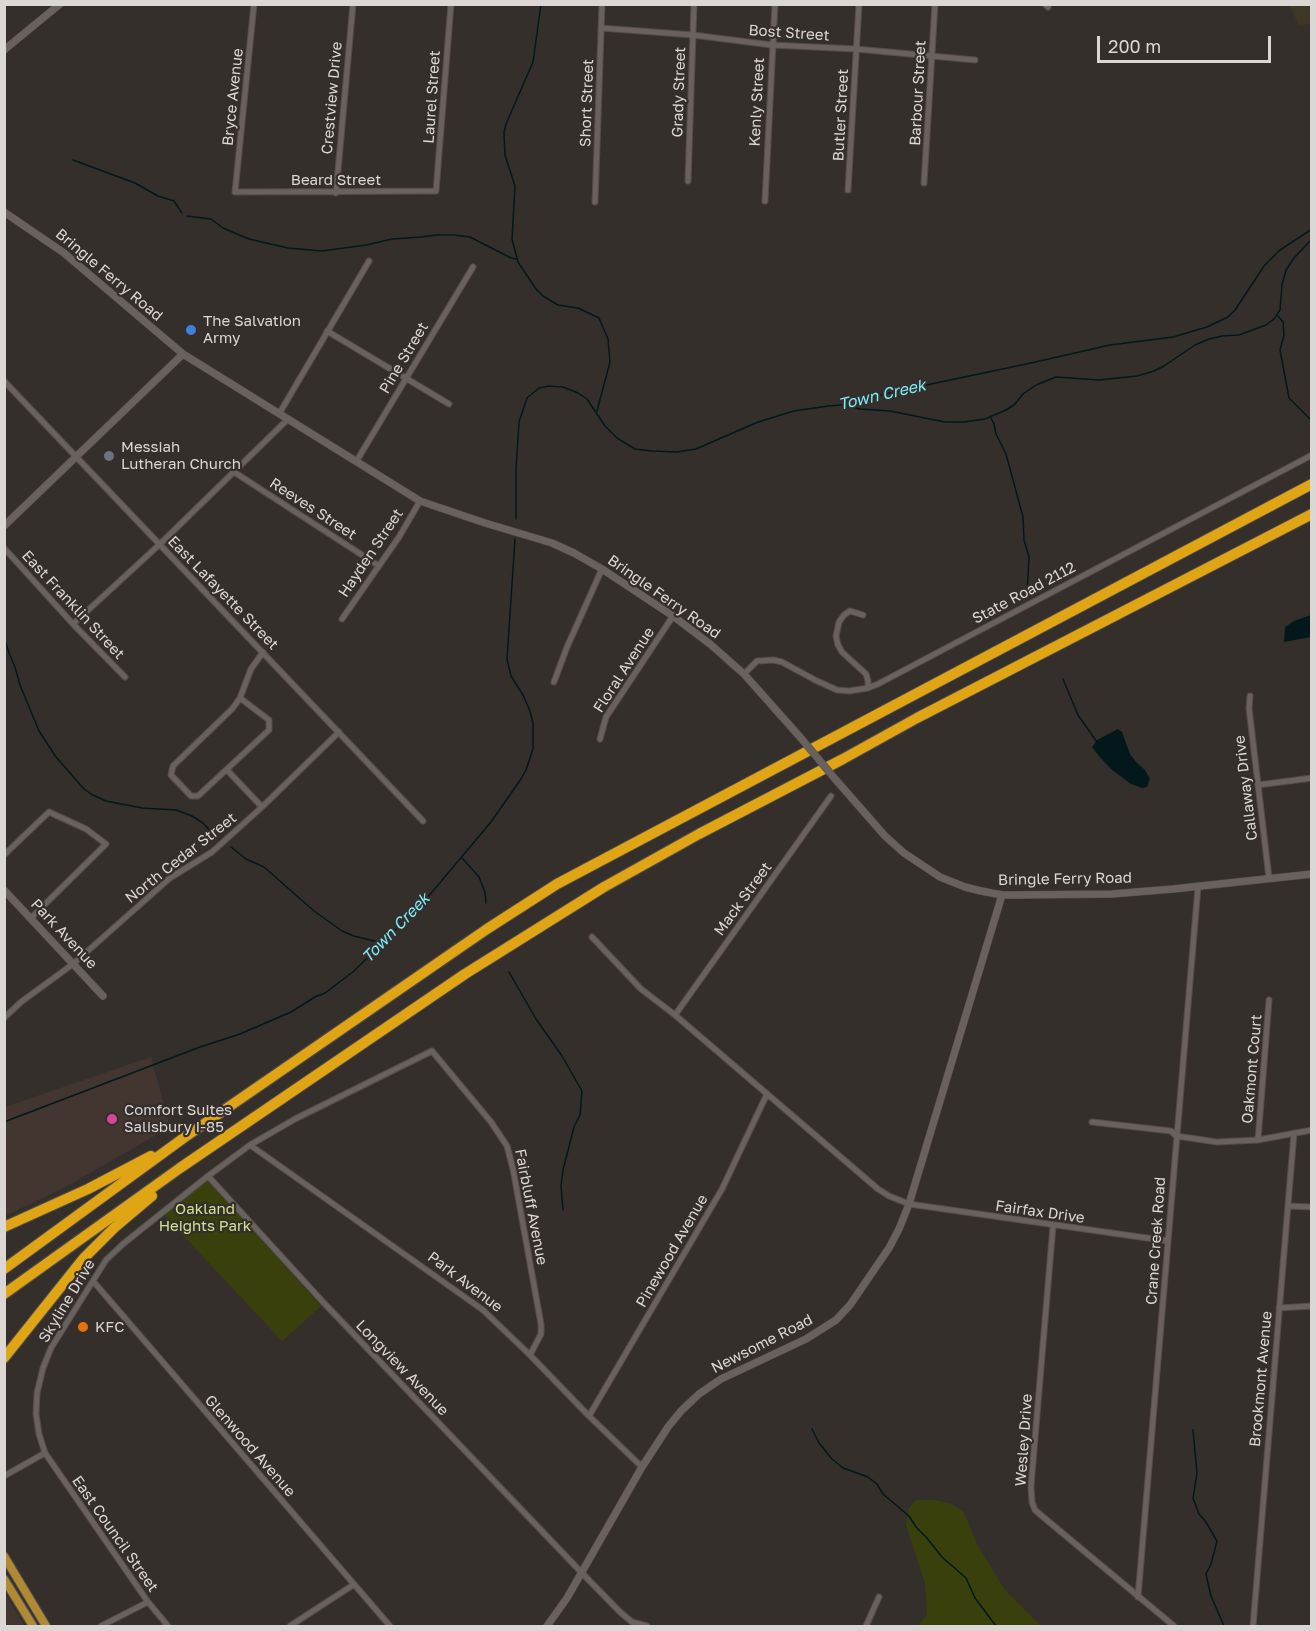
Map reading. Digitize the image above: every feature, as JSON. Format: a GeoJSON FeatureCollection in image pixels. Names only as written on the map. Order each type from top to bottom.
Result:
{"type":"FeatureCollection","features":[{"type":"Feature","properties":{"kind":"highway"},"geometry":{"type":"LineString","coordinates":[[4,1269],[185,1137],[557,884],[1311,484]]}},
{"type":"Feature","properties":{"kind":"highway"},"geometry":{"type":"LineString","coordinates":[[4,1294],[180,1168],[465,974],[604,887],[916,718],[1311,514]]}},
{"type":"Feature","properties":{"kind":"highway"},"geometry":{"type":"LineString","coordinates":[[4,1227],[98,1184],[185,1137]]}},
{"type":"Feature","properties":{"kind":"highway"},"geometry":{"type":"LineString","coordinates":[[4,1358],[91,1250],[168,1183],[180,1168]]}},
{"type":"Feature","properties":{"kind":"highway"},"geometry":{"type":"LineString","coordinates":[[4,1350],[49,1301]]}},
{"type":"Feature","properties":{"kind":"main road"},"geometry":{"type":"LineString","coordinates":[[4,1556],[46,1626]]}},
{"type":"Feature","properties":{"kind":"main road"},"geometry":{"type":"LineString","coordinates":[[4,1579],[33,1626]]}},
{"type":"Feature","properties":{"kind":"street"},"geometry":{"type":"LineString","coordinates":[[4,50],[60,4]]}},
{"type":"Feature","properties":{"kind":"street","name":"Bryce Avenue"},"geometry":{"type":"LineString","coordinates":[[235,192],[254,4]]}},
{"type":"Feature","properties":{"kind":"street","name":"Crestview Drive"},"geometry":{"type":"LineString","coordinates":[[336,193],[353,4]]}},
{"type":"Feature","properties":{"kind":"street","name":"Laurel Street"},"geometry":{"type":"LineString","coordinates":[[436,191],[451,4]]}},
{"type":"Feature","properties":{"kind":"street","name":"Short Street"},"geometry":{"type":"LineString","coordinates":[[595,202],[602,4]]}},
{"type":"Feature","properties":{"kind":"street","name":"Grady Street"},"geometry":{"type":"LineString","coordinates":[[688,181],[694,4]]}},
{"type":"Feature","properties":{"kind":"street","name":"Kenly Street"},"geometry":{"type":"LineString","coordinates":[[765,201],[775,4]]}},
{"type":"Feature","properties":{"kind":"street","name":"Butler Street"},"geometry":{"type":"LineString","coordinates":[[848,190],[860,4]]}},
{"type":"Feature","properties":{"kind":"street","name":"Barbour Street"},"geometry":{"type":"LineString","coordinates":[[924,183],[935,4]]}},
{"type":"Feature","properties":{"kind":"street","name":"Bost Street"},"geometry":{"type":"LineString","coordinates":[[601,28],[693,35],[772,45],[856,49],[975,60]]}},
{"type":"Feature","properties":{"kind":"street","name":"Beard Street"},"geometry":{"type":"LineString","coordinates":[[235,192],[436,191]]}},
{"type":"Feature","properties":{"kind":"street","name":"Bringle Ferry Road"},"geometry":{"type":"LineString","coordinates":[[4,212],[64,253],[183,354],[420,501],[552,543],[602,569],[673,616],[744,674],[885,836],[899,849],[940,877],[965,887],[1002,895],[1112,894],[1311,874]]}},
{"type":"Feature","properties":{"kind":"street"},"geometry":{"type":"LineString","coordinates":[[279,414],[369,261]]}},
{"type":"Feature","properties":{"kind":"street","name":"Pine Street"},"geometry":{"type":"LineString","coordinates":[[356,462],[473,267]]}},
{"type":"Feature","properties":{"kind":"street"},"geometry":{"type":"LineString","coordinates":[[327,332],[449,404]]}},
{"type":"Feature","properties":{"kind":"street"},"geometry":{"type":"LineString","coordinates":[[4,526],[183,354]]}},
{"type":"Feature","properties":{"kind":"street","name":"East Lafayette Street"},"geometry":{"type":"LineString","coordinates":[[4,381],[423,822]]}},
{"type":"Feature","properties":{"kind":"street"},"geometry":{"type":"LineString","coordinates":[[73,624],[160,544],[288,419]]}},
{"type":"Feature","properties":{"kind":"street","name":"State Road 2112"},"geometry":{"type":"LineString","coordinates":[[744,674],[758,661],[773,660],[782,662],[837,690],[868,688],[1311,455]]}},
{"type":"Feature","properties":{"kind":"street","name":"Reeves Street"},"geometry":{"type":"LineString","coordinates":[[234,472],[379,566]]}},
{"type":"Feature","properties":{"kind":"street","name":"Hayden Street"},"geometry":{"type":"LineString","coordinates":[[342,619],[399,537],[420,501]]}},
{"type":"Feature","properties":{"kind":"street","name":"East Franklin Street"},"geometry":{"type":"LineString","coordinates":[[4,548],[125,677]]}},
{"type":"Feature","properties":{"kind":"street"},"geometry":{"type":"LineString","coordinates":[[554,682],[602,569]]}},
{"type":"Feature","properties":{"kind":"street"},"geometry":{"type":"LineString","coordinates":[[863,615],[850,611],[844,615],[839,622],[836,636],[842,652],[866,674],[868,688]]}},
{"type":"Feature","properties":{"kind":"street","name":"Floral Avenue"},"geometry":{"type":"LineString","coordinates":[[600,739],[606,717],[673,616]]}},
{"type":"Feature","properties":{"kind":"street"},"geometry":{"type":"LineString","coordinates":[[240,698],[269,720],[269,730],[198,796],[191,796],[171,775],[172,766],[231,710],[240,698],[251,669],[263,652]]}},
{"type":"Feature","properties":{"kind":"street","name":"Callaway Drive"},"geometry":{"type":"LineString","coordinates":[[1250,696],[1249,708],[1269,878]]}},
{"type":"Feature","properties":{"kind":"street","name":"North Cedar Street"},"geometry":{"type":"LineString","coordinates":[[4,1018],[21,1002],[73,964],[170,878],[212,852],[339,732]]}},
{"type":"Feature","properties":{"kind":"street"},"geometry":{"type":"LineString","coordinates":[[227,770],[262,807]]}},
{"type":"Feature","properties":{"kind":"street"},"geometry":{"type":"LineString","coordinates":[[1258,785],[1311,778]]}},
{"type":"Feature","properties":{"kind":"street","name":"Mack Street"},"geometry":{"type":"LineString","coordinates":[[675,1015],[831,796]]}},
{"type":"Feature","properties":{"kind":"street"},"geometry":{"type":"LineString","coordinates":[[4,855],[49,812],[86,829],[106,844],[31,918]]}},
{"type":"Feature","properties":{"kind":"street","name":"Crane Creek Road"},"geometry":{"type":"LineString","coordinates":[[1138,1597],[1198,886]]}},
{"type":"Feature","properties":{"kind":"street","name":"Park Avenue"},"geometry":{"type":"LineString","coordinates":[[4,890],[104,996]]}},
{"type":"Feature","properties":{"kind":"street","name":"Newsome Road"},"geometry":{"type":"LineString","coordinates":[[547,1626],[582,1573],[642,1467],[681,1411],[699,1394],[721,1379],[812,1336],[828,1326],[850,1305],[889,1248],[909,1204],[1002,895]]}},
{"type":"Feature","properties":{"kind":"street"},"geometry":{"type":"LineString","coordinates":[[592,937],[641,989],[675,1015],[878,1189],[896,1200],[909,1204]]}},
{"type":"Feature","properties":{"kind":"street","name":"Oakmont Court"},"geometry":{"type":"LineString","coordinates":[[1258,1140],[1269,1000]]}},
{"type":"Feature","properties":{"kind":"street","name":"Skyline Drive"},"geometry":{"type":"LineString","coordinates":[[45,1453],[36,1414],[37,1393],[43,1368],[51,1348],[106,1260],[208,1176],[250,1145],[295,1119],[432,1051]]}},
{"type":"Feature","properties":{"kind":"street","name":"Fairbluff Avenue"},"geometry":{"type":"LineString","coordinates":[[432,1051],[491,1122],[507,1146],[541,1324],[541,1334],[531,1355]]}},
{"type":"Feature","properties":{"kind":"street","name":"Pinewood Avenue"},"geometry":{"type":"LineString","coordinates":[[589,1416],[722,1189],[767,1094]]}},
{"type":"Feature","properties":{"kind":"street"},"geometry":{"type":"LineString","coordinates":[[1092,1122],[1171,1131],[1176,1136],[1217,1142],[1258,1140],[1311,1130]]}},
{"type":"Feature","properties":{"kind":"street","name":"Brookmont Avenue"},"geometry":{"type":"LineString","coordinates":[[1253,1626],[1294,1133]]}},
{"type":"Feature","properties":{"kind":"street","name":"Park Avenue"},"geometry":{"type":"LineString","coordinates":[[250,1145],[483,1310],[642,1467]]}},
{"type":"Feature","properties":{"kind":"street","name":"Longview Avenue"},"geometry":{"type":"LineString","coordinates":[[208,1176],[322,1302],[620,1612],[632,1622],[647,1626]]}},
{"type":"Feature","properties":{"kind":"street","name":"Fairfax Drive"},"geometry":{"type":"LineString","coordinates":[[909,1204],[1168,1241]]}},
{"type":"Feature","properties":{"kind":"street"},"geometry":{"type":"LineString","coordinates":[[1288,1206],[1311,1207]]}},
{"type":"Feature","properties":{"kind":"street","name":"Wesley Drive"},"geometry":{"type":"LineString","coordinates":[[1053,1226],[1031,1486],[1032,1502],[1035,1510],[1174,1626]]}},
{"type":"Feature","properties":{"kind":"street","name":"Glenwood Avenue"},"geometry":{"type":"LineString","coordinates":[[93,1281],[390,1626]]}},
{"type":"Feature","properties":{"kind":"street"},"geometry":{"type":"LineString","coordinates":[[1279,1308],[1311,1306]]}},
{"type":"Feature","properties":{"kind":"street"},"geometry":{"type":"LineString","coordinates":[[4,1476],[45,1453]]}},
{"type":"Feature","properties":{"kind":"street","name":"East Council Street"},"geometry":{"type":"LineString","coordinates":[[45,1453],[148,1602],[168,1626]]}},
{"type":"Feature","properties":{"kind":"street"},"geometry":{"type":"LineString","coordinates":[[290,1626],[353,1585]]}},
{"type":"Feature","properties":{"kind":"street"},"geometry":{"type":"LineString","coordinates":[[866,1626],[879,1597]]}},
{"type":"Feature","properties":{"kind":"street"},"geometry":{"type":"LineString","coordinates":[[101,1626],[148,1602]]}},
{"type":"Feature","properties":{"kind":"shaded area"},"geometry":{"type":"Polygon","coordinates":[[[1289,5],[1311,5],[1311,24],[1299,25],[1289,5]]]}},
{"type":"Feature","properties":{"kind":"shaded area"},"geometry":{"type":"Polygon","coordinates":[[[1311,615],[1311,637],[1284,642],[1285,627],[1311,615]]]}},
{"type":"Feature","properties":{"kind":"shaded area"},"geometry":{"type":"Polygon","coordinates":[[[1118,729],[1122,732],[1130,754],[1150,779],[1147,787],[1142,788],[1131,784],[1111,769],[1092,747],[1097,740],[1118,729]]]}},
{"type":"Feature","properties":{"kind":"shaded area"},"geometry":{"type":"Polygon","coordinates":[[[151,1057],[170,1127],[67,1186],[5,1216],[5,1107],[151,1057]]]}},
{"type":"Feature","properties":{"kind":"shaded area"},"geometry":{"type":"Polygon","coordinates":[[[4,1592],[18,1615],[25,1626],[5,1626],[4,1592]]]}},
{"type":"Feature","properties":{"kind":"green space","name":"Oakland Heights Park"},"geometry":{"type":"Polygon","coordinates":[[[208,1180],[321,1306],[282,1341],[164,1215],[208,1180]]]}},
{"type":"Feature","properties":{"kind":"green space"},"geometry":{"type":"Polygon","coordinates":[[[916,1500],[949,1503],[964,1512],[976,1542],[1004,1589],[1041,1626],[918,1626],[927,1615],[925,1583],[906,1525],[909,1508],[916,1500]]]}},
{"type":"Feature","properties":{"kind":"waterway"},"geometry":{"type":"LineString","coordinates":[[541,4],[533,62],[504,133],[505,155],[515,186],[512,239],[518,262],[543,296],[558,305],[578,308],[599,318],[608,339],[610,362],[597,411]]}},
{"type":"Feature","properties":{"kind":"waterway"},"geometry":{"type":"LineString","coordinates":[[73,160],[135,183],[158,196],[174,201],[182,213]]}},
{"type":"Feature","properties":{"kind":"waterway"},"geometry":{"type":"LineString","coordinates":[[187,216],[211,219],[223,228],[249,239],[288,248],[322,251],[392,239],[454,235],[470,237],[516,259]]}},
{"type":"Feature","properties":{"kind":"waterway","name":"Town Creek"},"geometry":{"type":"LineString","coordinates":[[849,405],[851,402],[898,391],[1110,345],[1173,337],[1207,327],[1228,317],[1264,266],[1280,250],[1312,229]]}},
{"type":"Feature","properties":{"kind":"waterway"},"geometry":{"type":"LineString","coordinates":[[516,519],[519,422],[527,398],[539,388],[563,387],[578,393],[587,399],[605,426],[617,438],[635,449],[652,451],[677,452],[696,449],[758,422],[794,411],[828,406],[842,405],[890,411],[945,422],[985,419],[1014,405],[1023,394],[1036,385],[1056,377],[1099,380],[1137,376],[1164,366],[1195,345],[1209,339],[1239,335],[1266,325],[1280,310],[1286,270],[1312,239]]}},
{"type":"Feature","properties":{"kind":"waterway"},"geometry":{"type":"LineString","coordinates":[[1278,316],[1283,322],[1284,335],[1280,350],[1289,398],[1312,421]]}},
{"type":"Feature","properties":{"kind":"waterway"},"geometry":{"type":"LineString","coordinates":[[991,418],[1006,454],[1023,517],[1024,540],[1029,557],[1027,594]]}},
{"type":"Feature","properties":{"kind":"waterway","name":"Town Creek"},"geometry":{"type":"LineString","coordinates":[[4,1122],[240,1034],[291,1012],[325,993],[354,971],[422,904],[491,822],[521,779],[533,749],[533,723],[530,711],[511,676],[507,659],[515,539]]}},
{"type":"Feature","properties":{"kind":"waterway"},"geometry":{"type":"LineString","coordinates":[[4,637],[39,731],[56,757],[84,789],[106,801],[142,808],[176,810],[203,823],[217,838]]}},
{"type":"Feature","properties":{"kind":"waterway"},"geometry":{"type":"LineString","coordinates":[[1063,679],[1078,715],[1097,742]]}},
{"type":"Feature","properties":{"kind":"waterway"},"geometry":{"type":"LineString","coordinates":[[231,847],[246,859],[264,867],[314,911],[342,931],[374,941],[385,941]]}},
{"type":"Feature","properties":{"kind":"waterway"},"geometry":{"type":"LineString","coordinates":[[462,858],[479,877],[485,892],[486,903]]}},
{"type":"Feature","properties":{"kind":"waterway"},"geometry":{"type":"LineString","coordinates":[[509,972],[582,1091],[580,1115],[574,1127],[563,1170],[561,1186],[563,1210]]}},
{"type":"Feature","properties":{"kind":"waterway"},"geometry":{"type":"LineString","coordinates":[[812,1429],[819,1443],[832,1459],[843,1468],[868,1477],[877,1484],[883,1494],[909,1516],[942,1557],[966,1578],[975,1598],[996,1626]]}},
{"type":"Feature","properties":{"kind":"waterway"},"geometry":{"type":"LineString","coordinates":[[1193,1430],[1197,1473],[1193,1498],[1199,1514],[1217,1541],[1206,1574],[1211,1596],[1224,1626]]}},
{"type":"Feature","properties":{"kind":"place","name":"The Salvation Army"},"geometry":{"type":"Point","coordinates":[191,330]}},
{"type":"Feature","properties":{"kind":"place","name":"Messiah Lutheran Church"},"geometry":{"type":"Point","coordinates":[109,456]}},
{"type":"Feature","properties":{"kind":"place","name":"Comfort Suites Salisbury I-85"},"geometry":{"type":"Point","coordinates":[112,1119]}},
{"type":"Feature","properties":{"kind":"place","name":"KFC"},"geometry":{"type":"Point","coordinates":[83,1327]}}]}
